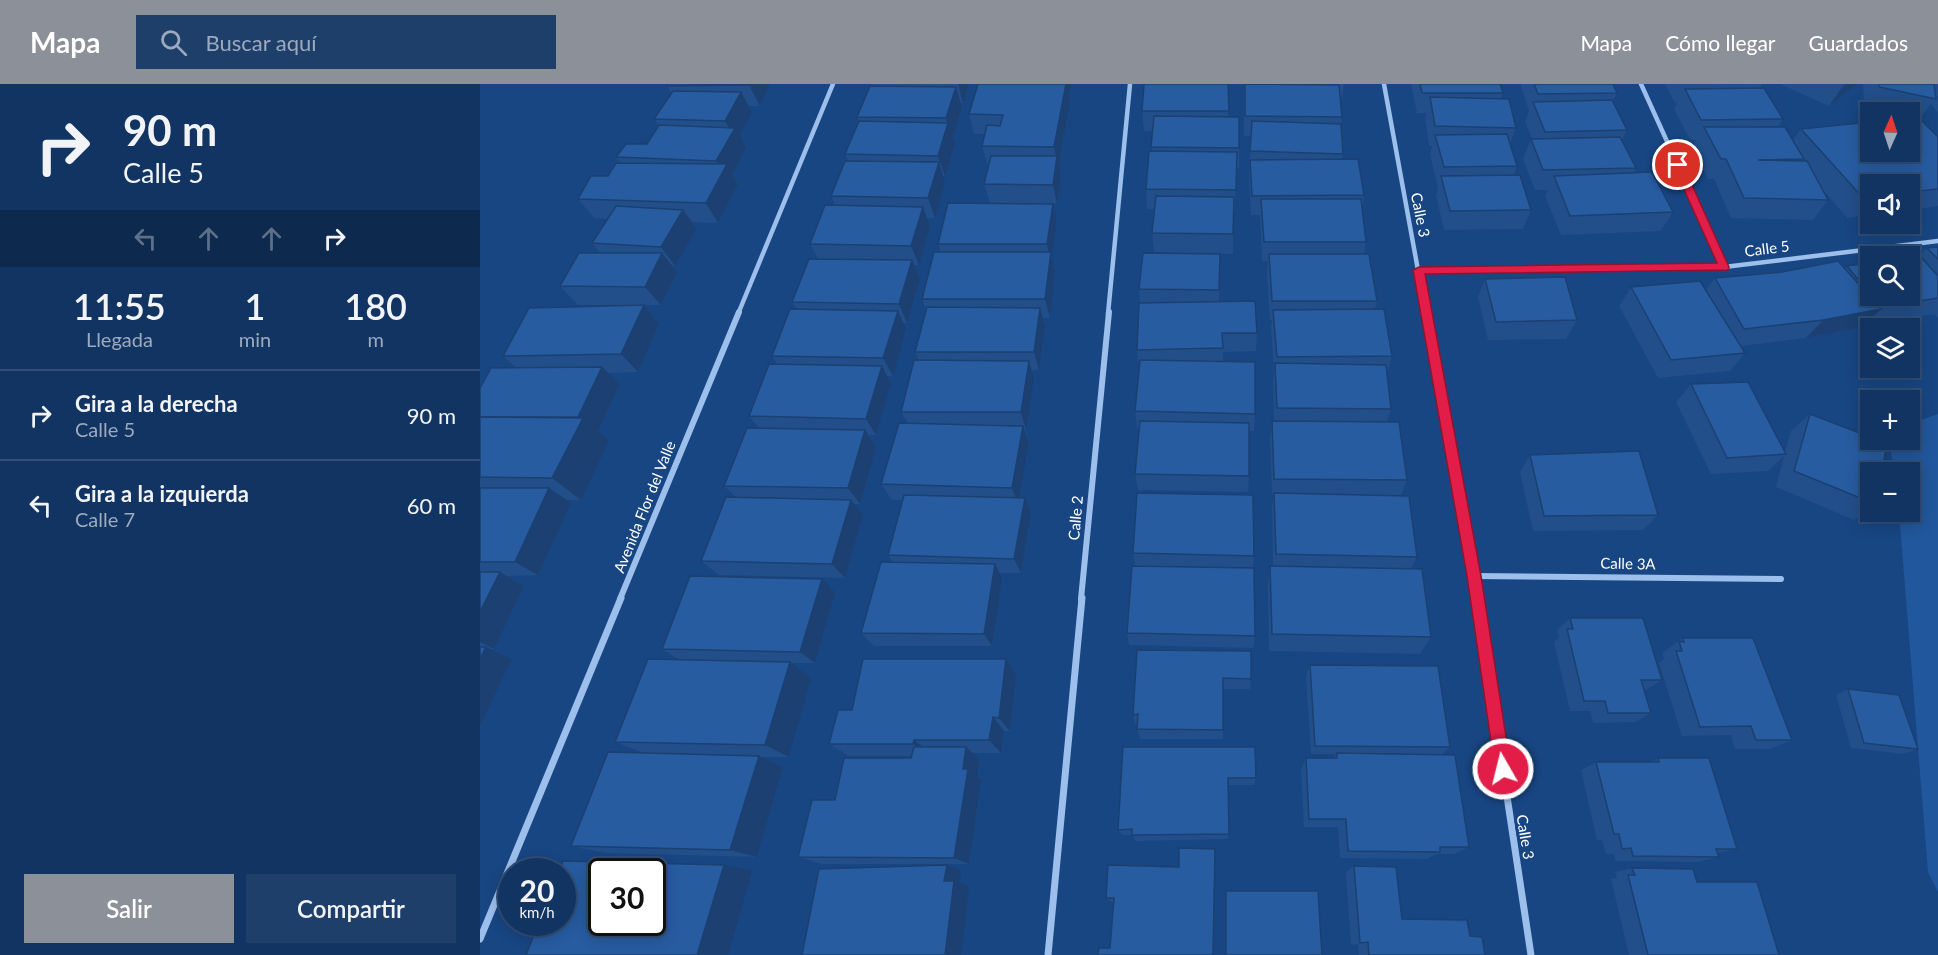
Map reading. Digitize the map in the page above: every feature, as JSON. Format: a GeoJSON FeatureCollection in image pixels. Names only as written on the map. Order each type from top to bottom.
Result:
{"type":"FeatureCollection","features":[{"type":"Feature","properties":{"kind":"street","name":"Avenida Flor del Valle"},"geometry":{"type":"LineString","coordinates":[[480,939],[832,84]]}},
{"type":"Feature","properties":{"kind":"street","name":"Calle 2"},"geometry":{"type":"LineString","coordinates":[[1048,955],[1130,84]]}},
{"type":"Feature","properties":{"kind":"street","name":"Calle 3"},"geometry":{"type":"LineString","coordinates":[[1384,84],[1474,576],[1531,955]]}},
{"type":"Feature","properties":{"kind":"street"},"geometry":{"type":"LineString","coordinates":[[1641,84],[1724,267]]}},
{"type":"Feature","properties":{"kind":"street","name":"Calle 5"},"geometry":{"type":"LineString","coordinates":[[1419,270],[1724,267],[1938,241]]}},
{"type":"Feature","properties":{"kind":"street","name":"Calle 3A"},"geometry":{"type":"LineString","coordinates":[[1474,576],[1781,579]]}},
{"type":"Feature","properties":{"kind":"shaded area"},"geometry":{"type":"Polygon","coordinates":[[[1938,414],[1938,892],[1928,872],[1900,522],[1920,522],[1920,462],[1892,462],[1891,450],[1920,450],[1920,420],[1938,414]]]}},
{"type":"Feature","properties":{"kind":"building"},"geometry":{"type":"Polygon","coordinates":[[[668,84],[750,84],[667,86],[668,84]]]}},
{"type":"Feature","properties":{"kind":"building"},"geometry":{"type":"Polygon","coordinates":[[[978,84],[1066,84],[1054,147],[982,146],[987,125],[1000,126],[1003,115],[969,114],[978,84]]]}},
{"type":"Feature","properties":{"kind":"building"},"geometry":{"type":"Polygon","coordinates":[[[1144,84],[1228,84],[1229,111],[1142,111],[1144,84]]]}},
{"type":"Feature","properties":{"kind":"building"},"geometry":{"type":"Polygon","coordinates":[[[1245,84],[1339,85],[1342,117],[1245,116],[1245,84]]]}},
{"type":"Feature","properties":{"kind":"building"},"geometry":{"type":"Polygon","coordinates":[[[1420,84],[1500,84],[1503,93],[1422,93],[1420,84]]]}},
{"type":"Feature","properties":{"kind":"building"},"geometry":{"type":"Polygon","coordinates":[[[1534,84],[1613,84],[1617,93],[1538,94],[1534,84]]]}},
{"type":"Feature","properties":{"kind":"building"},"geometry":{"type":"Polygon","coordinates":[[[1879,84],[1934,84],[1936,99],[1879,87],[1879,84]]]}},
{"type":"Feature","properties":{"kind":"building"},"geometry":{"type":"Polygon","coordinates":[[[870,86],[956,87],[946,118],[857,117],[870,86]]]}},
{"type":"Feature","properties":{"kind":"building"},"geometry":{"type":"Polygon","coordinates":[[[1764,88],[1783,119],[1701,120],[1685,89],[1764,88]]]}},
{"type":"Feature","properties":{"kind":"building"},"geometry":{"type":"Polygon","coordinates":[[[673,91],[741,92],[725,121],[654,119],[673,91]]]}},
{"type":"Feature","properties":{"kind":"building"},"geometry":{"type":"Polygon","coordinates":[[[1430,97],[1509,99],[1516,128],[1435,126],[1430,97]]]}},
{"type":"Feature","properties":{"kind":"building"},"geometry":{"type":"Polygon","coordinates":[[[1612,100],[1627,130],[1545,132],[1533,102],[1612,100]]]}},
{"type":"Feature","properties":{"kind":"building"},"geometry":{"type":"Polygon","coordinates":[[[1154,116],[1239,117],[1239,148],[1151,147],[1154,116]]]}},
{"type":"Feature","properties":{"kind":"building"},"geometry":{"type":"Polygon","coordinates":[[[1920,119],[1938,137],[1938,189],[1920,191],[1920,174],[1860,174],[1860,195],[1801,129],[1860,123],[1860,162],[1920,162],[1920,119]]]}},
{"type":"Feature","properties":{"kind":"building"},"geometry":{"type":"Polygon","coordinates":[[[859,121],[948,123],[938,156],[845,154],[859,121]]]}},
{"type":"Feature","properties":{"kind":"building"},"geometry":{"type":"Polygon","coordinates":[[[1252,121],[1341,124],[1343,154],[1250,151],[1252,121]]]}},
{"type":"Feature","properties":{"kind":"building"},"geometry":{"type":"Polygon","coordinates":[[[659,125],[735,128],[716,161],[616,157],[626,144],[647,144],[659,125]]]}},
{"type":"Feature","properties":{"kind":"building"},"geometry":{"type":"Polygon","coordinates":[[[1704,127],[1785,127],[1804,159],[1758,160],[1807,161],[1828,200],[1744,198],[1726,159],[1721,159],[1704,127]]]}},
{"type":"Feature","properties":{"kind":"building"},"geometry":{"type":"Polygon","coordinates":[[[1507,134],[1517,166],[1444,167],[1435,135],[1507,134]]]}},
{"type":"Feature","properties":{"kind":"building"},"geometry":{"type":"Polygon","coordinates":[[[1620,137],[1636,168],[1543,170],[1531,139],[1620,137]]]}},
{"type":"Feature","properties":{"kind":"building"},"geometry":{"type":"Polygon","coordinates":[[[1149,151],[1237,152],[1236,190],[1146,189],[1149,151]]]}},
{"type":"Feature","properties":{"kind":"building"},"geometry":{"type":"Polygon","coordinates":[[[991,156],[1057,156],[1053,185],[984,184],[991,156]]]}},
{"type":"Feature","properties":{"kind":"building"},"geometry":{"type":"Polygon","coordinates":[[[1358,159],[1364,195],[1252,196],[1250,160],[1358,159]]]}},
{"type":"Feature","properties":{"kind":"building"},"geometry":{"type":"Polygon","coordinates":[[[845,161],[939,162],[928,198],[831,196],[845,161]]]}},
{"type":"Feature","properties":{"kind":"building"},"geometry":{"type":"Polygon","coordinates":[[[616,163],[727,164],[706,203],[578,199],[591,176],[608,176],[616,163]]]}},
{"type":"Feature","properties":{"kind":"building"},"geometry":{"type":"Polygon","coordinates":[[[1652,172],[1673,212],[1570,216],[1554,176],[1652,172]]]}},
{"type":"Feature","properties":{"kind":"building"},"geometry":{"type":"Polygon","coordinates":[[[1520,175],[1531,210],[1450,211],[1441,176],[1520,175]]]}},
{"type":"Feature","properties":{"kind":"building"},"geometry":{"type":"Polygon","coordinates":[[[1156,196],[1234,197],[1233,234],[1152,233],[1156,196]]]}},
{"type":"Feature","properties":{"kind":"building"},"geometry":{"type":"Polygon","coordinates":[[[1261,199],[1361,199],[1366,242],[1264,242],[1261,199]]]}},
{"type":"Feature","properties":{"kind":"building"},"geometry":{"type":"Polygon","coordinates":[[[948,203],[1053,204],[1047,244],[938,244],[948,203]]]}},
{"type":"Feature","properties":{"kind":"building"},"geometry":{"type":"Polygon","coordinates":[[[825,205],[923,207],[911,246],[810,244],[825,205]]]}},
{"type":"Feature","properties":{"kind":"building"},"geometry":{"type":"Polygon","coordinates":[[[616,206],[683,210],[661,247],[592,243],[616,206]]]}},
{"type":"Feature","properties":{"kind":"building"},"geometry":{"type":"Polygon","coordinates":[[[1938,247],[1938,259],[1927,248],[1938,247]]]}},
{"type":"Feature","properties":{"kind":"building"},"geometry":{"type":"Polygon","coordinates":[[[934,252],[1051,252],[1045,299],[922,299],[934,252]]]}},
{"type":"Feature","properties":{"kind":"building"},"geometry":{"type":"Polygon","coordinates":[[[579,253],[662,253],[645,287],[560,286],[579,253]]]}},
{"type":"Feature","properties":{"kind":"building"},"geometry":{"type":"Polygon","coordinates":[[[1143,253],[1220,254],[1219,290],[1139,289],[1143,253]]]}},
{"type":"Feature","properties":{"kind":"building"},"geometry":{"type":"Polygon","coordinates":[[[1269,254],[1369,254],[1377,301],[1272,301],[1269,254]]]}},
{"type":"Feature","properties":{"kind":"building"},"geometry":{"type":"Polygon","coordinates":[[[1920,256],[1938,276],[1938,298],[1920,301],[1920,256]]]}},
{"type":"Feature","properties":{"kind":"building"},"geometry":{"type":"Polygon","coordinates":[[[809,259],[912,260],[899,304],[792,302],[809,259]]]}},
{"type":"Feature","properties":{"kind":"building"},"geometry":{"type":"Polygon","coordinates":[[[1838,261],[1860,286],[1860,306],[1878,306],[1881,309],[1823,320],[1744,329],[1715,278],[1782,272],[1838,261]]]}},
{"type":"Feature","properties":{"kind":"building"},"geometry":{"type":"Polygon","coordinates":[[[1860,264],[1860,282],[1847,266],[1860,264]]]}},
{"type":"Feature","properties":{"kind":"building"},"geometry":{"type":"Polygon","coordinates":[[[1565,277],[1577,320],[1496,322],[1485,279],[1565,277]]]}},
{"type":"Feature","properties":{"kind":"building"},"geometry":{"type":"Polygon","coordinates":[[[1700,281],[1745,353],[1671,360],[1631,287],[1700,281]]]}},
{"type":"Feature","properties":{"kind":"building"},"geometry":{"type":"Polygon","coordinates":[[[1255,301],[1257,333],[1222,333],[1223,348],[1137,350],[1139,303],[1255,301]]]}},
{"type":"Feature","properties":{"kind":"building"},"geometry":{"type":"Polygon","coordinates":[[[644,305],[621,354],[503,356],[529,308],[644,305]]]}},
{"type":"Feature","properties":{"kind":"building"},"geometry":{"type":"Polygon","coordinates":[[[927,307],[1040,308],[1034,352],[915,352],[927,307]]]}},
{"type":"Feature","properties":{"kind":"building"},"geometry":{"type":"Polygon","coordinates":[[[790,309],[898,311],[883,358],[772,356],[790,309]]]}},
{"type":"Feature","properties":{"kind":"building"},"geometry":{"type":"Polygon","coordinates":[[[1384,309],[1392,356],[1277,357],[1273,310],[1384,309]]]}},
{"type":"Feature","properties":{"kind":"building"},"geometry":{"type":"Polygon","coordinates":[[[914,360],[1029,361],[1021,412],[901,412],[914,360]]]}},
{"type":"Feature","properties":{"kind":"building"},"geometry":{"type":"Polygon","coordinates":[[[1140,360],[1255,362],[1255,414],[1135,411],[1140,360]]]}},
{"type":"Feature","properties":{"kind":"building"},"geometry":{"type":"Polygon","coordinates":[[[1275,363],[1386,365],[1391,409],[1277,408],[1275,363]]]}},
{"type":"Feature","properties":{"kind":"building"},"geometry":{"type":"Polygon","coordinates":[[[769,364],[882,366],[866,419],[749,416],[769,364]]]}},
{"type":"Feature","properties":{"kind":"building"},"geometry":{"type":"Polygon","coordinates":[[[602,367],[578,417],[480,417],[480,388],[491,368],[602,367]]]}},
{"type":"Feature","properties":{"kind":"building"},"geometry":{"type":"Polygon","coordinates":[[[1748,382],[1786,454],[1727,458],[1691,384],[1748,382]]]}},
{"type":"Feature","properties":{"kind":"building"},"geometry":{"type":"Polygon","coordinates":[[[1810,414],[1860,433],[1860,450],[1886,450],[1884,462],[1860,462],[1860,498],[1794,471],[1810,414]]]}},
{"type":"Feature","properties":{"kind":"building"},"geometry":{"type":"Polygon","coordinates":[[[480,417],[583,418],[552,478],[480,477],[480,417]]]}},
{"type":"Feature","properties":{"kind":"building"},"geometry":{"type":"Polygon","coordinates":[[[1140,421],[1249,423],[1249,476],[1135,474],[1140,421]]]}},
{"type":"Feature","properties":{"kind":"building"},"geometry":{"type":"Polygon","coordinates":[[[1272,421],[1399,422],[1407,480],[1274,479],[1272,421]]]}},
{"type":"Feature","properties":{"kind":"building"},"geometry":{"type":"Polygon","coordinates":[[[899,423],[1023,426],[1012,488],[881,484],[899,423]]]}},
{"type":"Feature","properties":{"kind":"building"},"geometry":{"type":"Polygon","coordinates":[[[747,428],[865,430],[848,488],[724,486],[747,428]]]}},
{"type":"Feature","properties":{"kind":"building"},"geometry":{"type":"Polygon","coordinates":[[[1639,451],[1658,515],[1544,516],[1530,455],[1639,451]]]}},
{"type":"Feature","properties":{"kind":"building"},"geometry":{"type":"Polygon","coordinates":[[[480,488],[549,488],[515,562],[480,562],[480,488]]]}},
{"type":"Feature","properties":{"kind":"building"},"geometry":{"type":"Polygon","coordinates":[[[1137,493],[1253,495],[1254,556],[1133,553],[1137,493]]]}},
{"type":"Feature","properties":{"kind":"building"},"geometry":{"type":"Polygon","coordinates":[[[1274,493],[1409,496],[1417,557],[1276,554],[1274,493]]]}},
{"type":"Feature","properties":{"kind":"building"},"geometry":{"type":"Polygon","coordinates":[[[904,495],[1025,498],[1014,559],[888,555],[904,495]]]}},
{"type":"Feature","properties":{"kind":"building"},"geometry":{"type":"Polygon","coordinates":[[[726,497],[851,500],[832,564],[701,561],[726,497]]]}},
{"type":"Feature","properties":{"kind":"building"},"geometry":{"type":"Polygon","coordinates":[[[881,562],[995,564],[984,634],[861,633],[881,562]]]}},
{"type":"Feature","properties":{"kind":"building"},"geometry":{"type":"Polygon","coordinates":[[[1132,566],[1254,568],[1255,636],[1127,633],[1132,566]]]}},
{"type":"Feature","properties":{"kind":"building"},"geometry":{"type":"Polygon","coordinates":[[[1270,566],[1422,569],[1431,637],[1272,634],[1270,566]]]}},
{"type":"Feature","properties":{"kind":"building"},"geometry":{"type":"Polygon","coordinates":[[[480,572],[500,572],[480,612],[480,572]]]}},
{"type":"Feature","properties":{"kind":"building"},"geometry":{"type":"Polygon","coordinates":[[[690,576],[822,579],[800,652],[662,649],[690,576]]]}},
{"type":"Feature","properties":{"kind":"building"},"geometry":{"type":"Polygon","coordinates":[[[1570,618],[1643,618],[1662,680],[1641,680],[1651,713],[1608,713],[1605,701],[1584,701],[1567,629],[1573,629],[1570,618]]]}},
{"type":"Feature","properties":{"kind":"building"},"geometry":{"type":"Polygon","coordinates":[[[1683,638],[1753,638],[1792,740],[1756,740],[1751,726],[1700,727],[1676,651],[1682,651],[1679,641],[1684,642],[1683,638]]]}},
{"type":"Feature","properties":{"kind":"building"},"geometry":{"type":"Polygon","coordinates":[[[480,647],[486,647],[480,659],[480,647]]]}},
{"type":"Feature","properties":{"kind":"building"},"geometry":{"type":"Polygon","coordinates":[[[1137,650],[1251,651],[1251,679],[1223,678],[1223,730],[1137,729],[1138,714],[1133,715],[1137,650]]]}},
{"type":"Feature","properties":{"kind":"building"},"geometry":{"type":"Polygon","coordinates":[[[648,659],[790,662],[765,745],[615,742],[648,659]]]}},
{"type":"Feature","properties":{"kind":"building"},"geometry":{"type":"Polygon","coordinates":[[[863,659],[1006,659],[999,718],[993,717],[989,740],[914,740],[913,744],[829,744],[838,710],[852,710],[863,659]]]}},
{"type":"Feature","properties":{"kind":"building"},"geometry":{"type":"Polygon","coordinates":[[[1310,665],[1438,666],[1450,747],[1315,746],[1310,665]]]}},
{"type":"Feature","properties":{"kind":"building"},"geometry":{"type":"Polygon","coordinates":[[[1848,689],[1899,695],[1918,749],[1864,743],[1848,689]]]}},
{"type":"Feature","properties":{"kind":"building"},"geometry":{"type":"Polygon","coordinates":[[[914,747],[966,747],[963,769],[968,769],[954,858],[798,857],[812,800],[835,800],[844,758],[911,758],[914,747]]]}},
{"type":"Feature","properties":{"kind":"building"},"geometry":{"type":"Polygon","coordinates":[[[1123,747],[1255,747],[1256,778],[1228,778],[1229,834],[1132,835],[1132,829],[1118,830],[1123,747]]]}},
{"type":"Feature","properties":{"kind":"building"},"geometry":{"type":"Polygon","coordinates":[[[608,752],[759,756],[730,850],[571,846],[608,752]]]}},
{"type":"Feature","properties":{"kind":"building"},"geometry":{"type":"Polygon","coordinates":[[[1337,753],[1455,755],[1469,847],[1440,847],[1440,852],[1348,851],[1346,819],[1309,819],[1306,758],[1337,758],[1337,753]]]}},
{"type":"Feature","properties":{"kind":"building"},"geometry":{"type":"Polygon","coordinates":[[[1658,758],[1709,758],[1737,849],[1716,849],[1719,857],[1633,856],[1631,848],[1622,849],[1619,834],[1614,834],[1596,762],[1659,762],[1658,758]]]}},
{"type":"Feature","properties":{"kind":"building"},"geometry":{"type":"Polygon","coordinates":[[[1179,848],[1215,849],[1213,955],[1098,955],[1099,948],[1110,948],[1114,898],[1106,898],[1108,865],[1179,867],[1179,848]]]}},
{"type":"Feature","properties":{"kind":"building"},"geometry":{"type":"Polygon","coordinates":[[[576,861],[588,862],[588,936],[666,936],[666,864],[724,865],[697,955],[526,955],[533,936],[576,936],[576,861]]]}},
{"type":"Feature","properties":{"kind":"building"},"geometry":{"type":"Polygon","coordinates":[[[947,865],[944,881],[954,881],[945,955],[802,955],[819,869],[947,865]]]}},
{"type":"Feature","properties":{"kind":"building"},"geometry":{"type":"Polygon","coordinates":[[[1354,866],[1396,867],[1402,919],[1467,920],[1470,936],[1482,937],[1485,955],[1369,955],[1368,942],[1360,943],[1354,866]]]}},
{"type":"Feature","properties":{"kind":"building"},"geometry":{"type":"Polygon","coordinates":[[[1632,868],[1693,869],[1697,882],[1757,882],[1779,955],[1648,955],[1628,875],[1635,875],[1632,868]]]}},
{"type":"Feature","properties":{"kind":"building"},"geometry":{"type":"Polygon","coordinates":[[[1226,891],[1318,891],[1322,955],[1226,955],[1226,891]]]}},
{"type":"Feature","properties":{"kind":"route"},"geometry":{"type":"LineString","coordinates":[[1503,769],[1474,576],[1419,270],[1724,267],[1678,165]]}}]}
